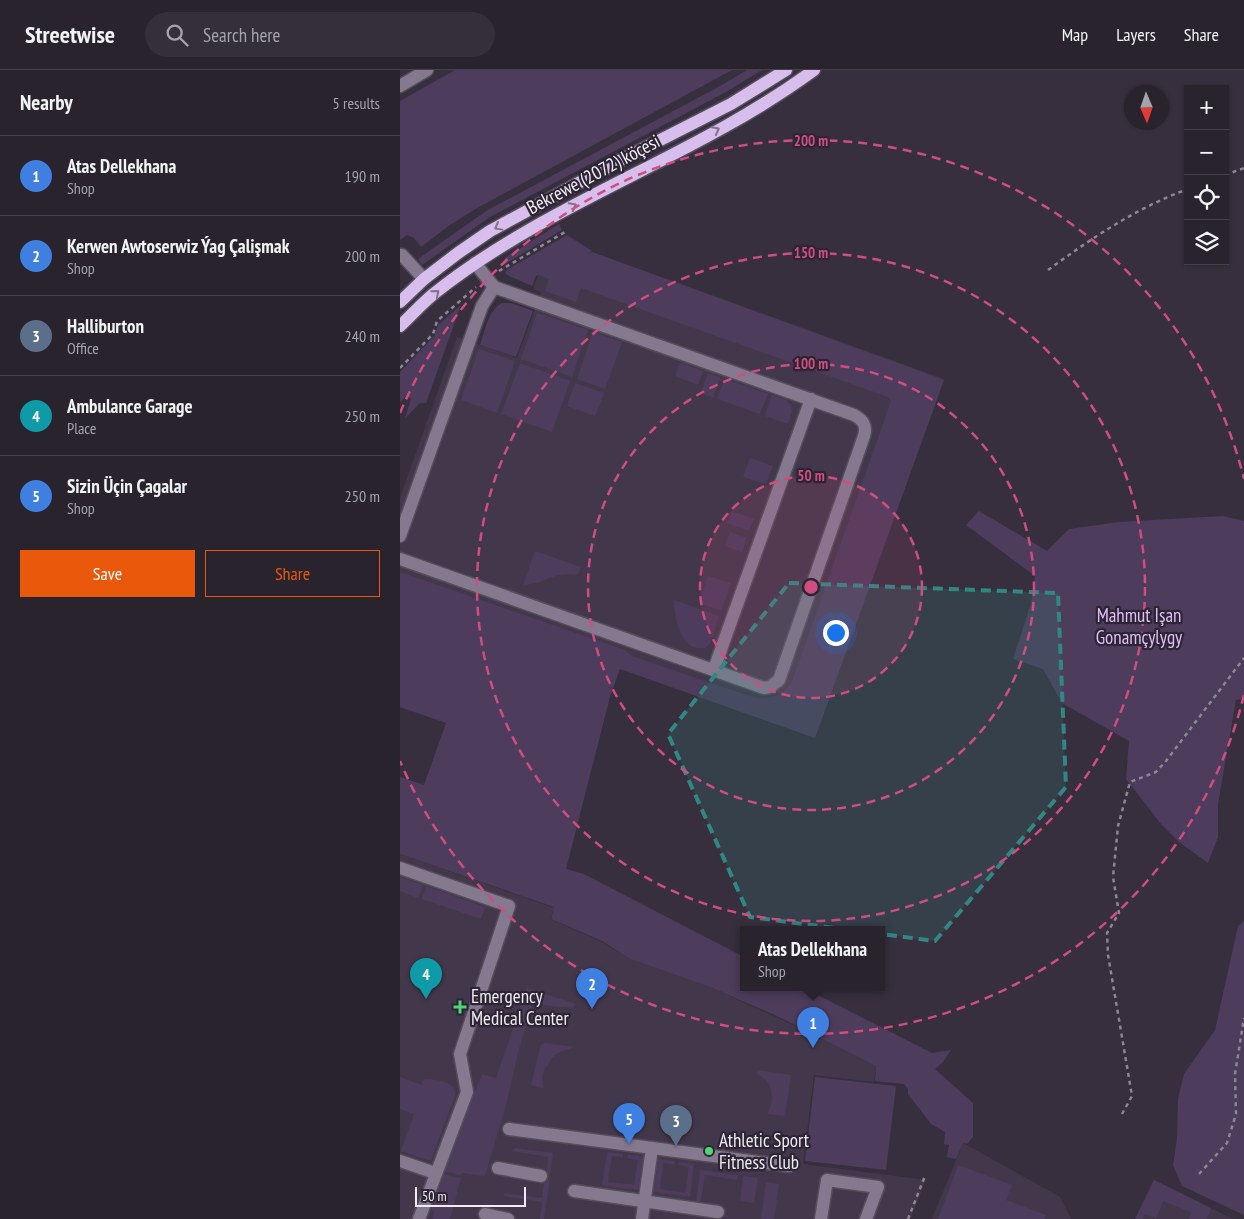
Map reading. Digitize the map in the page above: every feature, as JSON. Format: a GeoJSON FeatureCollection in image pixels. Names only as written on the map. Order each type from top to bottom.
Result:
{"type":"FeatureCollection","features":[{"type":"Feature","properties":{"kind":"main road","name":"Bekrewe (2072) köçesi"},"geometry":{"type":"LineString","coordinates":[[400,302],[458,253],[490,231],[731,104],[786,70]]}},
{"type":"Feature","properties":{"kind":"main road","name":"Bekrewe (2072) köçesi"},"geometry":{"type":"LineString","coordinates":[[400,326],[434,293],[475,263],[538,224],[742,116],[787,90],[814,70]]}},
{"type":"Feature","properties":{"kind":"lane"},"geometry":{"type":"LineString","coordinates":[[400,86],[428,70]]}},
{"type":"Feature","properties":{"kind":"lane"},"geometry":{"type":"LineString","coordinates":[[400,255],[409,262],[424,280]]}},
{"type":"Feature","properties":{"kind":"lane"},"geometry":{"type":"LineString","coordinates":[[400,559],[764,688],[770,687],[779,680],[866,430],[861,419],[811,399],[494,287],[475,263]]}},
{"type":"Feature","properties":{"kind":"lane"},"geometry":{"type":"LineString","coordinates":[[400,536],[482,306],[494,287]]}},
{"type":"Feature","properties":{"kind":"lane"},"geometry":{"type":"LineString","coordinates":[[714,670],[811,399]]}},
{"type":"Feature","properties":{"kind":"lane"},"geometry":{"type":"LineString","coordinates":[[400,868],[509,906],[460,1054],[466,1092],[419,1219]]}},
{"type":"Feature","properties":{"kind":"lane"},"geometry":{"type":"LineString","coordinates":[[509,1130],[789,1166]]}},
{"type":"Feature","properties":{"kind":"lane"},"geometry":{"type":"LineString","coordinates":[[642,1219],[652,1148]]}},
{"type":"Feature","properties":{"kind":"lane"},"geometry":{"type":"LineString","coordinates":[[400,1161],[435,1173]]}},
{"type":"Feature","properties":{"kind":"lane"},"geometry":{"type":"LineString","coordinates":[[498,1168],[541,1176]]}},
{"type":"Feature","properties":{"kind":"lane"},"geometry":{"type":"LineString","coordinates":[[821,1219],[828,1180],[878,1187],[866,1219]]}},
{"type":"Feature","properties":{"kind":"lane"},"geometry":{"type":"LineString","coordinates":[[574,1191],[718,1212]]}},
{"type":"Feature","properties":{"kind":"lane"},"geometry":{"type":"LineString","coordinates":[[485,1214],[508,1219]]}},
{"type":"Feature","properties":{"kind":"path"},"geometry":{"type":"LineString","coordinates":[[1229,174],[1244,168]]}},
{"type":"Feature","properties":{"kind":"path"},"geometry":{"type":"LineString","coordinates":[[1048,270],[1134,212],[1184,190]]}},
{"type":"Feature","properties":{"kind":"path"},"geometry":{"type":"LineString","coordinates":[[1122,1114],[1132,1096],[1108,955],[1107,933],[1120,912],[1113,877],[1118,826],[1130,782],[1156,772],[1244,658]]}},
{"type":"Feature","properties":{"kind":"path"},"geometry":{"type":"LineString","coordinates":[[1199,1174],[1227,1143],[1232,1128],[1236,1114],[1236,1074],[1244,1018]]}},
{"type":"Feature","properties":{"kind":"path"},"geometry":{"type":"LineString","coordinates":[[908,1219],[925,1176]]}},
{"type":"Feature","properties":{"kind":"highlighted area"},"geometry":{"type":"Polygon","coordinates":[[[789,583],[1058,593],[1066,787],[935,941],[750,917],[668,734],[789,583]]]}},
{"type":"Feature","properties":{"kind":"shaded area"},"geometry":{"type":"Polygon","coordinates":[[[592,252],[944,379],[815,738],[400,590],[400,498],[457,337],[517,358],[541,292],[533,289],[538,276],[592,252]]]}},
{"type":"Feature","properties":{"kind":"shaded area"},"geometry":{"type":"Polygon","coordinates":[[[400,854],[554,908],[550,919],[602,942],[630,959],[710,987],[826,1040],[876,1066],[874,1082],[814,1075],[803,1164],[926,1180],[910,1219],[400,1219],[400,854]]]}},
{"type":"Feature","properties":{"kind":"shaded area"},"geometry":{"type":"Polygon","coordinates":[[[963,1143],[1060,1197],[1071,1219],[932,1219],[963,1143]]]}},
{"type":"Feature","properties":{"kind":"shaded area"},"geometry":{"type":"Polygon","coordinates":[[[1154,1180],[1233,1219],[1135,1219],[1154,1180]]]}},
{"type":"Feature","properties":{"kind":"green space"},"geometry":{"type":"Polygon","coordinates":[[[455,70],[732,70],[477,208],[421,247],[414,238],[407,235],[400,240],[400,101],[455,70]]]}},
{"type":"Feature","properties":{"kind":"green space"},"geometry":{"type":"Polygon","coordinates":[[[747,70],[762,70],[726,92],[490,217],[422,265],[418,259],[486,211],[747,70]]]}},
{"type":"Feature","properties":{"kind":"green space"},"geometry":{"type":"Polygon","coordinates":[[[559,224],[562,230],[500,267],[506,257],[559,224]]]}},
{"type":"Feature","properties":{"kind":"green space"},"geometry":{"type":"Polygon","coordinates":[[[567,235],[592,251],[586,254],[592,252],[944,380],[815,738],[620,669],[610,697],[566,869],[584,874],[740,955],[740,991],[810,991],[932,1053],[951,1050],[943,1062],[935,1069],[973,1103],[973,1137],[967,1144],[963,1143],[956,1159],[947,1157],[949,1145],[944,1144],[945,1132],[931,1124],[908,1094],[908,1089],[904,1084],[875,1081],[876,1066],[779,1017],[710,987],[630,959],[602,941],[551,919],[554,907],[400,854],[400,777],[424,785],[446,723],[400,707],[400,572],[625,650],[632,656],[749,696],[769,698],[780,694],[793,679],[891,401],[888,397],[581,288],[576,302],[545,291],[549,279],[538,275],[532,286],[507,275],[505,271],[567,235]]]}},
{"type":"Feature","properties":{"kind":"green space"},"geometry":{"type":"Polygon","coordinates":[[[502,303],[511,303],[533,311],[516,357],[480,345],[490,316],[497,306],[502,303]]]}},
{"type":"Feature","properties":{"kind":"green space"},"geometry":{"type":"Polygon","coordinates":[[[461,305],[426,403],[420,403],[405,418],[411,399],[406,396],[400,402],[400,372],[434,336],[438,325],[461,305]]]}},
{"type":"Feature","properties":{"kind":"green space"},"geometry":{"type":"Polygon","coordinates":[[[537,313],[588,330],[572,377],[521,359],[537,313]]]}},
{"type":"Feature","properties":{"kind":"green space"},"geometry":{"type":"Polygon","coordinates":[[[593,332],[622,342],[605,389],[577,379],[593,332]]]}},
{"type":"Feature","properties":{"kind":"green space"},"geometry":{"type":"Polygon","coordinates":[[[479,349],[515,361],[497,413],[461,400],[479,349]]]}},
{"type":"Feature","properties":{"kind":"green space"},"geometry":{"type":"Polygon","coordinates":[[[520,363],[570,381],[552,432],[501,414],[520,363]]]}},
{"type":"Feature","properties":{"kind":"green space"},"geometry":{"type":"Polygon","coordinates":[[[680,363],[703,371],[698,385],[675,376],[680,363]]]}},
{"type":"Feature","properties":{"kind":"green space"},"geometry":{"type":"Polygon","coordinates":[[[708,373],[720,377],[713,398],[701,393],[708,373]]]}},
{"type":"Feature","properties":{"kind":"green space"},"geometry":{"type":"Polygon","coordinates":[[[725,379],[768,394],[760,414],[717,399],[725,379]]]}},
{"type":"Feature","properties":{"kind":"green space"},"geometry":{"type":"Polygon","coordinates":[[[575,383],[604,393],[595,416],[567,406],[575,383]]]}},
{"type":"Feature","properties":{"kind":"green space"},"geometry":{"type":"Polygon","coordinates":[[[772,395],[786,400],[791,406],[792,412],[788,424],[765,416],[772,395]]]}},
{"type":"Feature","properties":{"kind":"green space"},"geometry":{"type":"Polygon","coordinates":[[[750,458],[773,466],[766,484],[743,477],[750,458]]]}},
{"type":"Feature","properties":{"kind":"green space"},"geometry":{"type":"Polygon","coordinates":[[[731,511],[754,519],[749,531],[727,523],[731,511]]]}},
{"type":"Feature","properties":{"kind":"green space","name":"Mahmut Işan Gonamçylygy"},"geometry":{"type":"Polygon","coordinates":[[[979,511],[1047,551],[1069,529],[1118,522],[1223,516],[1244,521],[1244,699],[1236,700],[1218,804],[1218,837],[1208,863],[1179,842],[1161,824],[1126,779],[1129,741],[1062,703],[1043,669],[1013,659],[1031,603],[1035,576],[966,525],[979,511]]]}},
{"type":"Feature","properties":{"kind":"green space"},"geometry":{"type":"Polygon","coordinates":[[[730,532],[747,538],[742,552],[725,546],[730,532]]]}},
{"type":"Feature","properties":{"kind":"green space"},"geometry":{"type":"Polygon","coordinates":[[[535,551],[581,567],[578,575],[563,574],[523,585],[535,551]]]}},
{"type":"Feature","properties":{"kind":"green space"},"geometry":{"type":"Polygon","coordinates":[[[708,576],[731,583],[721,611],[699,603],[708,576]]]}},
{"type":"Feature","properties":{"kind":"green space"},"geometry":{"type":"Polygon","coordinates":[[[674,600],[719,616],[710,643],[705,648],[697,648],[690,645],[680,633],[675,616],[674,600]]]}},
{"type":"Feature","properties":{"kind":"green space"},"geometry":{"type":"Polygon","coordinates":[[[400,877],[423,885],[418,898],[400,891],[400,877]]]}},
{"type":"Feature","properties":{"kind":"green space"},"geometry":{"type":"Polygon","coordinates":[[[426,886],[485,907],[481,919],[422,899],[426,886]]]}},
{"type":"Feature","properties":{"kind":"green space"},"geometry":{"type":"Polygon","coordinates":[[[1244,921],[1244,1215],[1182,1186],[1173,1165],[1177,1139],[1178,1099],[1184,1074],[1215,1030],[1238,926],[1244,921]]]}},
{"type":"Feature","properties":{"kind":"green space"},"geometry":{"type":"Polygon","coordinates":[[[527,988],[576,1004],[573,1008],[533,1004],[485,1176],[462,1173],[461,1175],[444,1171],[482,1074],[496,1078],[527,988]]]}},
{"type":"Feature","properties":{"kind":"green space"},"geometry":{"type":"Polygon","coordinates":[[[545,1043],[575,1047],[562,1051],[552,1058],[547,1067],[545,1067],[542,1077],[543,1088],[531,1085],[541,1045],[545,1043]]]}},
{"type":"Feature","properties":{"kind":"green space"},"geometry":{"type":"Polygon","coordinates":[[[757,1070],[791,1075],[785,1116],[767,1114],[772,1097],[770,1086],[767,1081],[757,1074],[757,1070]]]}},
{"type":"Feature","properties":{"kind":"green space"},"geometry":{"type":"Polygon","coordinates":[[[400,1077],[422,1085],[424,1079],[445,1082],[453,1087],[455,1091],[455,1096],[431,1160],[401,1151],[414,1114],[400,1109],[400,1077]]]}},
{"type":"Feature","properties":{"kind":"green space"},"geometry":{"type":"Polygon","coordinates":[[[815,1077],[896,1086],[886,1170],[805,1161],[815,1077]]]}},
{"type":"Feature","properties":{"kind":"green space"},"geometry":{"type":"Polygon","coordinates":[[[515,1148],[553,1153],[550,1174],[546,1174],[548,1157],[511,1151],[515,1148]]]}},
{"type":"Feature","properties":{"kind":"green space"},"geometry":{"type":"Polygon","coordinates":[[[607,1152],[623,1154],[623,1157],[612,1156],[608,1182],[634,1185],[638,1160],[627,1158],[628,1155],[643,1157],[638,1190],[602,1185],[607,1152]]]}},
{"type":"Feature","properties":{"kind":"green space"},"geometry":{"type":"Polygon","coordinates":[[[658,1159],[675,1161],[674,1165],[663,1163],[660,1189],[685,1193],[689,1167],[679,1165],[679,1162],[694,1164],[690,1197],[654,1192],[658,1159]]]}},
{"type":"Feature","properties":{"kind":"green space"},"geometry":{"type":"Polygon","coordinates":[[[958,1165],[1012,1185],[1006,1200],[1046,1215],[1044,1219],[938,1219],[958,1165]]]}},
{"type":"Feature","properties":{"kind":"green space"},"geometry":{"type":"Polygon","coordinates":[[[700,1170],[738,1175],[737,1180],[705,1175],[700,1204],[696,1204],[700,1170]]]}},
{"type":"Feature","properties":{"kind":"green space"},"geometry":{"type":"Polygon","coordinates":[[[443,1174],[461,1178],[450,1219],[432,1219],[435,1211],[431,1209],[443,1174]]]}},
{"type":"Feature","properties":{"kind":"green space"},"geometry":{"type":"Polygon","coordinates":[[[743,1176],[758,1178],[754,1203],[740,1201],[743,1176]]]}},
{"type":"Feature","properties":{"kind":"green space"},"geometry":{"type":"Polygon","coordinates":[[[545,1178],[550,1179],[544,1219],[540,1219],[542,1202],[503,1196],[505,1193],[542,1198],[545,1178]]]}},
{"type":"Feature","properties":{"kind":"green space"},"geometry":{"type":"Polygon","coordinates":[[[1154,1180],[1211,1208],[1207,1219],[1189,1219],[1191,1212],[1163,1201],[1156,1219],[1145,1214],[1143,1219],[1135,1219],[1154,1180]]]}},
{"type":"Feature","properties":{"kind":"green space"},"geometry":{"type":"Polygon","coordinates":[[[766,1182],[779,1184],[774,1219],[761,1219],[766,1182]]]}},
{"type":"Feature","properties":{"kind":"place","name":"Ambulance Garage"},"geometry":{"type":"Point","coordinates":[426,999]}},
{"type":"Feature","properties":{"kind":"place","name":"Emergency Medical Center"},"geometry":{"type":"Point","coordinates":[460,1007]}},
{"type":"Feature","properties":{"kind":"place","name":"Kerwen Awtoserwiz Ýag Çalişmak"},"geometry":{"type":"Point","coordinates":[592,1009]}},
{"type":"Feature","properties":{"kind":"place","name":"Atas Dellekhana"},"geometry":{"type":"Point","coordinates":[813,1048]}},
{"type":"Feature","properties":{"kind":"place","name":"Sizin Üçin Çagalar"},"geometry":{"type":"Point","coordinates":[629,1144]}},
{"type":"Feature","properties":{"kind":"place","name":"Halliburton"},"geometry":{"type":"Point","coordinates":[676,1146]}},
{"type":"Feature","properties":{"kind":"place","name":"Athletic Sport Fitness Club"},"geometry":{"type":"Point","coordinates":[709,1151]}}]}
